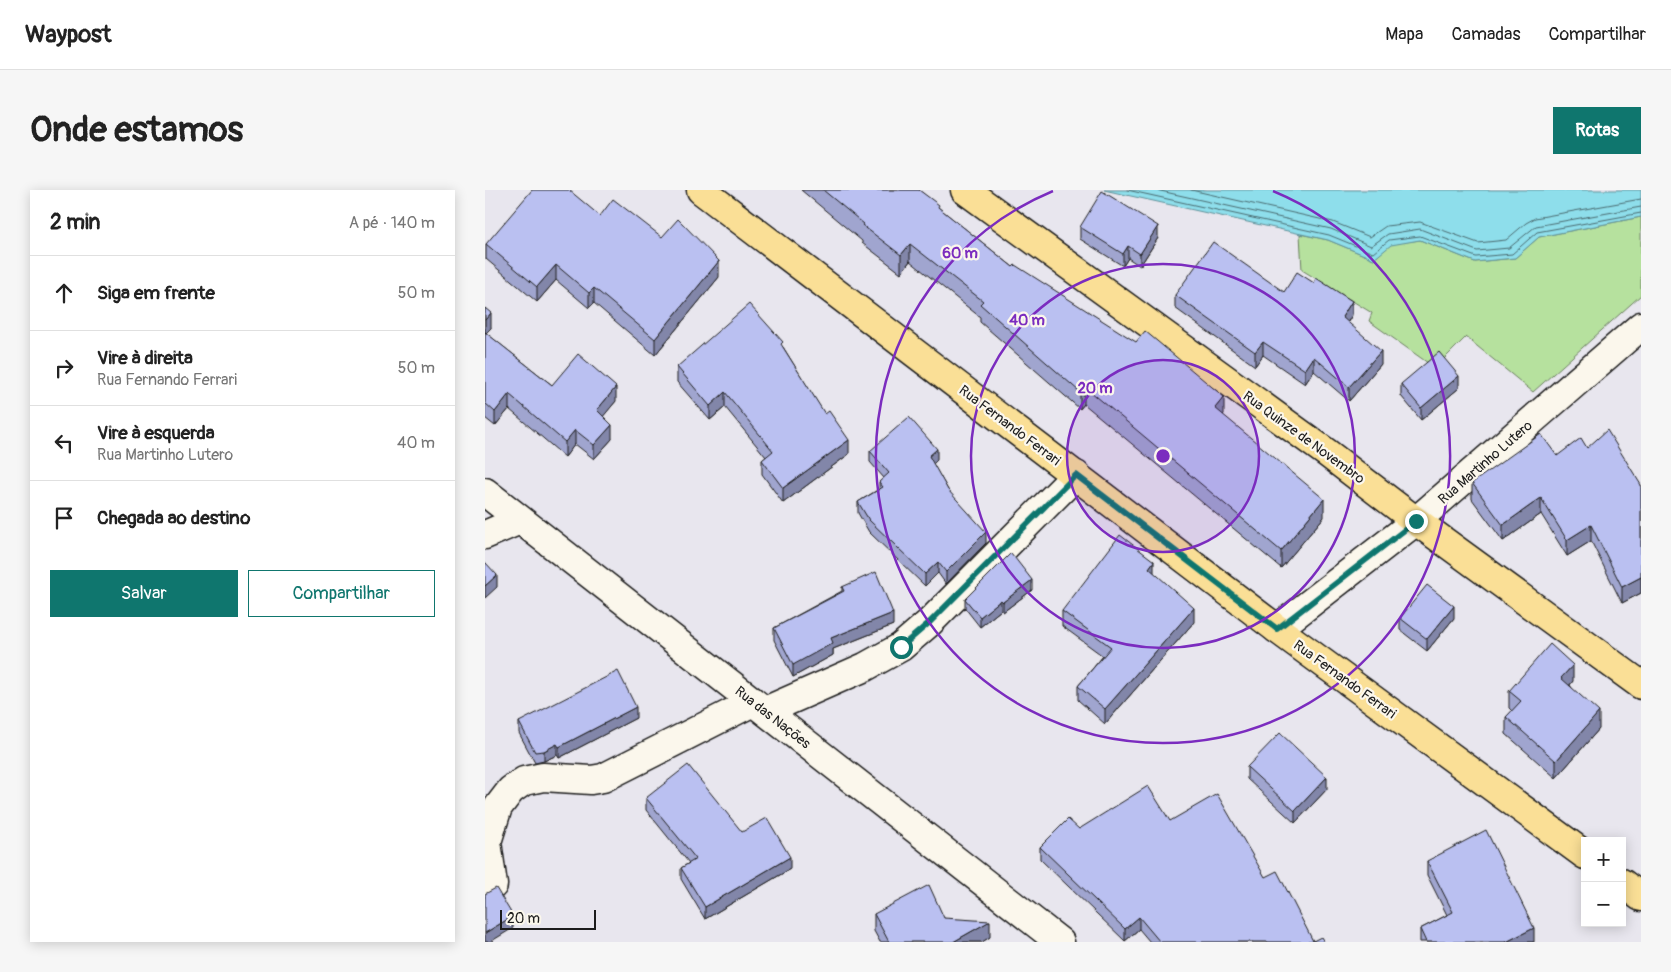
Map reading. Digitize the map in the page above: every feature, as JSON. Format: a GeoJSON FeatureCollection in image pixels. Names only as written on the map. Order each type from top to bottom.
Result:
{"type":"FeatureCollection","features":[{"type":"Feature","properties":{"kind":"main road","name":"Rua Fernando Ferrari"},"geometry":{"type":"LineString","coordinates":[[701,190],[1277,629],[1581,852]]}},
{"type":"Feature","properties":{"kind":"main road","name":"Rua Quinze de Novembro"},"geometry":{"type":"LineString","coordinates":[[965,190],[1327,453],[1416,521],[1641,685]]}},
{"type":"Feature","properties":{"kind":"main road"},"geometry":{"type":"LineString","coordinates":[[1626,886],[1641,897]]}},
{"type":"Feature","properties":{"kind":"street","name":"Rua Martinho Lutero"},"geometry":{"type":"LineString","coordinates":[[1277,629],[1416,521],[1641,326]]}},
{"type":"Feature","properties":{"kind":"street"},"geometry":{"type":"LineString","coordinates":[[493,886],[487,842],[498,807],[511,790],[524,781],[543,777],[591,780],[603,778],[759,706],[865,668],[901,647],[930,622],[1076,475]]}},
{"type":"Feature","properties":{"kind":"street","name":"Rua das Nações"},"geometry":{"type":"LineString","coordinates":[[485,492],[759,706],[1047,939]]}},
{"type":"Feature","properties":{"kind":"street"},"geometry":{"type":"LineString","coordinates":[[485,535],[520,520]]}},
{"type":"Feature","properties":{"kind":"green space"},"geometry":{"type":"Polygon","coordinates":[[[1641,217],[1641,295],[1533,392],[1466,337],[1435,368],[1369,321],[1372,313],[1302,270],[1300,234],[1328,240],[1374,259],[1391,244],[1420,240],[1475,262],[1515,258],[1539,237],[1641,217]]]}},
{"type":"Feature","properties":{"kind":"water"},"geometry":{"type":"Polygon","coordinates":[[[1104,190],[1641,190],[1641,217],[1539,237],[1515,258],[1475,262],[1420,240],[1391,245],[1374,259],[1328,240],[1104,190]]]}},
{"type":"Feature","properties":{"kind":"building"},"geometry":{"type":"Polygon","coordinates":[[[532,190],[569,190],[600,216],[613,199],[662,237],[678,219],[719,261],[655,339],[594,288],[589,293],[556,265],[537,287],[486,244],[532,190]]]}},
{"type":"Feature","properties":{"kind":"building"},"geometry":{"type":"Polygon","coordinates":[[[823,190],[919,190],[1013,267],[1015,265],[1136,342],[1145,331],[1224,397],[1215,408],[1324,499],[1281,551],[1084,386],[1080,392],[980,304],[983,301],[910,244],[901,255],[862,225],[864,224],[823,190]]]}},
{"type":"Feature","properties":{"kind":"building"},"geometry":{"type":"Polygon","coordinates":[[[1102,191],[1158,226],[1140,254],[1128,246],[1123,254],[1080,227],[1102,191]]]}},
{"type":"Feature","properties":{"kind":"building"},"geometry":{"type":"Polygon","coordinates":[[[1213,242],[1284,292],[1297,272],[1314,283],[1316,278],[1352,301],[1342,317],[1381,351],[1349,387],[1314,357],[1305,370],[1263,342],[1255,352],[1175,295],[1213,242]]]}},
{"type":"Feature","properties":{"kind":"building"},"geometry":{"type":"Polygon","coordinates":[[[749,304],[783,342],[781,344],[825,414],[829,411],[849,440],[783,488],[762,460],[773,451],[725,392],[710,406],[677,367],[749,304]]]}},
{"type":"Feature","properties":{"kind":"building"},"geometry":{"type":"Polygon","coordinates":[[[485,308],[491,313],[485,320],[485,308]]]}},
{"type":"Feature","properties":{"kind":"building"},"geometry":{"type":"Polygon","coordinates":[[[485,332],[552,385],[578,354],[616,387],[597,410],[612,425],[594,445],[575,430],[565,442],[509,394],[495,412],[485,403],[485,332]]]}},
{"type":"Feature","properties":{"kind":"building"},"geometry":{"type":"Polygon","coordinates":[[[1439,352],[1459,376],[1421,408],[1401,384],[1439,352]]]}},
{"type":"Feature","properties":{"kind":"building"},"geometry":{"type":"Polygon","coordinates":[[[909,417],[937,449],[929,456],[948,490],[986,532],[946,572],[938,562],[925,574],[869,520],[858,502],[883,487],[879,482],[889,473],[870,451],[909,417]]]}},
{"type":"Feature","properties":{"kind":"building"},"geometry":{"type":"Polygon","coordinates":[[[1607,430],[1641,485],[1641,577],[1622,587],[1591,525],[1567,540],[1541,498],[1503,525],[1472,483],[1541,434],[1557,456],[1581,438],[1587,448],[1607,430]]]}},
{"type":"Feature","properties":{"kind":"building"},"geometry":{"type":"Polygon","coordinates":[[[1120,535],[1154,561],[1149,568],[1194,608],[1105,709],[1078,686],[1111,647],[1062,611],[1120,535]]]}},
{"type":"Feature","properties":{"kind":"building"},"geometry":{"type":"Polygon","coordinates":[[[1011,553],[1032,580],[1003,602],[1001,600],[980,617],[965,599],[1011,553]]]}},
{"type":"Feature","properties":{"kind":"building"},"geometry":{"type":"Polygon","coordinates":[[[485,562],[497,575],[485,586],[485,562]]]}},
{"type":"Feature","properties":{"kind":"building"},"geometry":{"type":"Polygon","coordinates":[[[876,572],[893,613],[831,638],[833,643],[793,665],[774,628],[844,591],[842,587],[876,572]]]}},
{"type":"Feature","properties":{"kind":"building"},"geometry":{"type":"Polygon","coordinates":[[[1427,585],[1454,606],[1427,639],[1400,618],[1427,585]]]}},
{"type":"Feature","properties":{"kind":"building"},"geometry":{"type":"Polygon","coordinates":[[[1550,644],[1573,665],[1561,678],[1599,712],[1556,761],[1506,717],[1521,701],[1509,691],[1550,644]]]}},
{"type":"Feature","properties":{"kind":"building"},"geometry":{"type":"Polygon","coordinates":[[[618,671],[636,707],[559,747],[557,744],[544,751],[535,752],[519,722],[618,671]]]}},
{"type":"Feature","properties":{"kind":"building"},"geometry":{"type":"Polygon","coordinates":[[[1280,733],[1327,777],[1295,811],[1247,767],[1280,733]]]}},
{"type":"Feature","properties":{"kind":"building"},"geometry":{"type":"Polygon","coordinates":[[[688,765],[742,832],[767,818],[790,857],[705,907],[681,868],[696,859],[646,798],[688,765]]]}},
{"type":"Feature","properties":{"kind":"building"},"geometry":{"type":"Polygon","coordinates":[[[1148,786],[1170,821],[1217,794],[1265,877],[1277,871],[1313,941],[1321,937],[1324,942],[1160,942],[1139,917],[1125,929],[1040,847],[1068,819],[1079,829],[1148,786]]]}},
{"type":"Feature","properties":{"kind":"building"},"geometry":{"type":"Polygon","coordinates":[[[1486,830],[1534,928],[1506,942],[1426,942],[1420,929],[1453,912],[1427,861],[1486,830]]]}},
{"type":"Feature","properties":{"kind":"building"},"geometry":{"type":"Polygon","coordinates":[[[929,885],[944,918],[990,921],[953,942],[889,942],[874,914],[929,885]]]}},
{"type":"Feature","properties":{"kind":"building"},"geometry":{"type":"Polygon","coordinates":[[[496,888],[513,916],[485,933],[485,894],[496,888]]]}},
{"type":"Feature","properties":{"kind":"route"},"geometry":{"type":"LineString","coordinates":[[901,647],[930,622],[1076,475],[1277,629],[1416,521]]}}]}
